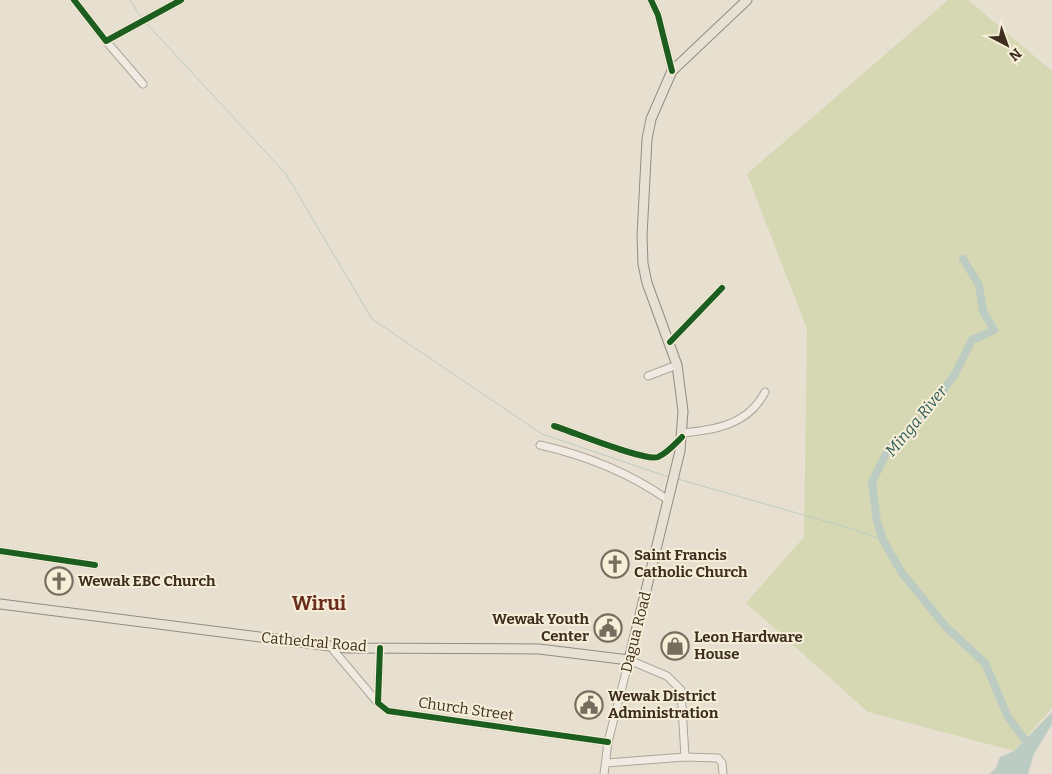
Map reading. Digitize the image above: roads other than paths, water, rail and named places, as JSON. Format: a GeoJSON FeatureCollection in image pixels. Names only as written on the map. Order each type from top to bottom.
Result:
{"type":"FeatureCollection","features":[{"type":"Feature","properties":{"kind":"main road"},"geometry":{"type":"LineString","coordinates":[[672,71],[747,0]]}},
{"type":"Feature","properties":{"kind":"main road","name":"Dagua Road"},"geometry":{"type":"LineString","coordinates":[[629,660],[677,466],[682,435],[683,411],[677,365],[647,283],[642,236],[647,139],[651,119],[672,71]]}},
{"type":"Feature","properties":{"kind":"main road","name":"Cathedral Road"},"geometry":{"type":"LineString","coordinates":[[0,604],[330,646],[380,648],[539,648],[629,660]]}},
{"type":"Feature","properties":{"kind":"street"},"geometry":{"type":"LineString","coordinates":[[74,0],[143,84]]}},
{"type":"Feature","properties":{"kind":"street"},"geometry":{"type":"LineString","coordinates":[[106,41],[181,0]]}},
{"type":"Feature","properties":{"kind":"street"},"geometry":{"type":"LineString","coordinates":[[652,0],[658,15],[672,71]]}},
{"type":"Feature","properties":{"kind":"street"},"geometry":{"type":"LineString","coordinates":[[670,342],[722,288]]}},
{"type":"Feature","properties":{"kind":"street"},"geometry":{"type":"LineString","coordinates":[[648,376],[677,365]]}},
{"type":"Feature","properties":{"kind":"street"},"geometry":{"type":"LineString","coordinates":[[554,426],[627,452],[650,458],[657,457],[682,435],[728,426],[743,419],[760,402],[765,392]]}},
{"type":"Feature","properties":{"kind":"street"},"geometry":{"type":"LineString","coordinates":[[540,445],[614,469],[644,483],[668,500]]}},
{"type":"Feature","properties":{"kind":"street"},"geometry":{"type":"LineString","coordinates":[[0,551],[95,565]]}},
{"type":"Feature","properties":{"kind":"street"},"geometry":{"type":"LineString","coordinates":[[330,646],[378,703]]}},
{"type":"Feature","properties":{"kind":"street"},"geometry":{"type":"LineString","coordinates":[[378,703],[380,648]]}},
{"type":"Feature","properties":{"kind":"street"},"geometry":{"type":"LineString","coordinates":[[629,660],[667,676],[681,690],[685,757]]}},
{"type":"Feature","properties":{"kind":"street","name":"Dagua Road"},"geometry":{"type":"LineString","coordinates":[[604,774],[608,742],[629,660]]}},
{"type":"Feature","properties":{"kind":"street","name":"Church Street"},"geometry":{"type":"LineString","coordinates":[[378,703],[388,711],[608,742]]}},
{"type":"Feature","properties":{"kind":"street"},"geometry":{"type":"LineString","coordinates":[[606,762],[685,757],[718,758],[722,763],[723,774]]}},
{"type":"Feature","properties":{"kind":"waterway"},"geometry":{"type":"LineString","coordinates":[[130,0],[141,17]]}},
{"type":"Feature","properties":{"kind":"waterway"},"geometry":{"type":"LineString","coordinates":[[146,23],[286,174],[372,319],[542,434],[669,477]]}},
{"type":"Feature","properties":{"kind":"waterway","name":"Minga River"},"geometry":{"type":"LineString","coordinates":[[963,259],[979,285],[983,311],[994,330],[972,340],[955,374],[928,411],[906,436],[889,448],[872,482],[877,521],[883,540],[902,573],[947,628],[985,663],[1008,717],[1025,740]]}},
{"type":"Feature","properties":{"kind":"waterway"},"geometry":{"type":"LineString","coordinates":[[678,479],[856,530],[883,540]]}},
{"type":"Feature","properties":{"kind":"place","name":"Saint Francis Catholic Church"},"geometry":{"type":"Point","coordinates":[615,564]}},
{"type":"Feature","properties":{"kind":"place","name":"Wewak EBC Church"},"geometry":{"type":"Point","coordinates":[59,581]}},
{"type":"Feature","properties":{"kind":"place","name":"Wewak Youth Center"},"geometry":{"type":"Point","coordinates":[608,628]}},
{"type":"Feature","properties":{"kind":"place","name":"Leon Hardware House"},"geometry":{"type":"Point","coordinates":[675,646]}},
{"type":"Feature","properties":{"kind":"place","name":"Wewak District Administration"},"geometry":{"type":"Point","coordinates":[589,705]}},
{"type":"Feature","properties":{"kind":"district","name":"Wirui"},"geometry":{"type":"Point","coordinates":[319,603]}}]}
